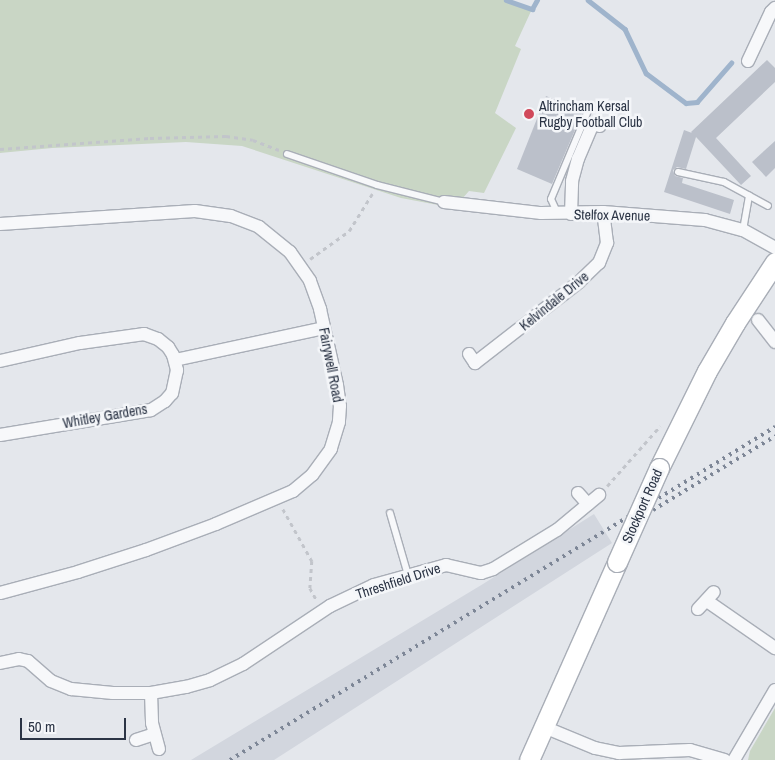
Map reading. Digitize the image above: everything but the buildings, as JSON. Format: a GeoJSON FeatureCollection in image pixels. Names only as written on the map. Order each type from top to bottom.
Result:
{"type":"FeatureCollection","features":[{"type":"Feature","properties":{"kind":"main road","name":"Stockport Road"},"geometry":{"type":"LineString","coordinates":[[529,760],[659,468],[707,371],[735,323],[775,262]]}},
{"type":"Feature","properties":{"kind":"street"},"geometry":{"type":"LineString","coordinates":[[748,61],[771,12],[775,8]]}},
{"type":"Feature","properties":{"kind":"street"},"geometry":{"type":"LineString","coordinates":[[571,214],[572,181],[578,160],[593,124],[600,126]]}},
{"type":"Feature","properties":{"kind":"street","name":"Stelfox Avenue"},"geometry":{"type":"LineString","coordinates":[[444,202],[558,214],[603,212],[696,219],[743,230],[775,248]]}},
{"type":"Feature","properties":{"kind":"street","name":"Fairywell Road"},"geometry":{"type":"LineString","coordinates":[[0,224],[146,213],[209,212],[242,220],[259,227],[277,240],[300,265],[314,291],[340,400],[339,422],[335,440],[326,458],[299,487],[278,499],[146,550],[0,593]]}},
{"type":"Feature","properties":{"kind":"street","name":"Kelvindale Drive"},"geometry":{"type":"LineString","coordinates":[[469,354],[475,363],[579,282],[599,263],[607,243],[603,212]]}},
{"type":"Feature","properties":{"kind":"street"},"geometry":{"type":"LineString","coordinates":[[758,320],[775,342]]}},
{"type":"Feature","properties":{"kind":"street"},"geometry":{"type":"LineString","coordinates":[[0,361],[64,346],[136,334],[158,339],[170,350],[175,360],[324,328]]}},
{"type":"Feature","properties":{"kind":"street","name":"Whitley Gardens"},"geometry":{"type":"LineString","coordinates":[[0,435],[155,408],[165,401],[174,388],[177,376],[175,360]]}},
{"type":"Feature","properties":{"kind":"street"},"geometry":{"type":"LineString","coordinates":[[578,493],[588,504]]}},
{"type":"Feature","properties":{"kind":"street","name":"Threshfield Drive"},"geometry":{"type":"LineString","coordinates":[[0,663],[19,659],[28,661],[51,681],[71,689],[113,693],[151,693],[186,687],[228,672],[260,654],[324,610],[361,591],[408,575],[446,565],[478,573],[487,572],[557,530],[599,495]]}},
{"type":"Feature","properties":{"kind":"street"},"geometry":{"type":"LineString","coordinates":[[707,601],[775,648]]}},
{"type":"Feature","properties":{"kind":"street"},"geometry":{"type":"LineString","coordinates":[[734,760],[775,690]]}},
{"type":"Feature","properties":{"kind":"street"},"geometry":{"type":"LineString","coordinates":[[151,693],[154,734],[159,749]]}},
{"type":"Feature","properties":{"kind":"street"},"geometry":{"type":"LineString","coordinates":[[544,727],[585,745],[608,751],[662,756],[690,750],[725,760]]}},
{"type":"Feature","properties":{"kind":"street"},"geometry":{"type":"LineString","coordinates":[[136,740],[154,734]]}},
{"type":"Feature","properties":{"kind":"lane"},"geometry":{"type":"LineString","coordinates":[[558,214],[551,199],[588,111]]}},
{"type":"Feature","properties":{"kind":"lane"},"geometry":{"type":"LineString","coordinates":[[287,154],[377,186],[444,202]]}},
{"type":"Feature","properties":{"kind":"lane"},"geometry":{"type":"LineString","coordinates":[[678,172],[724,182],[768,206]]}},
{"type":"Feature","properties":{"kind":"lane"},"geometry":{"type":"LineString","coordinates":[[743,230],[749,196]]}},
{"type":"Feature","properties":{"kind":"lane"},"geometry":{"type":"LineString","coordinates":[[390,513],[408,575]]}},
{"type":"Feature","properties":{"kind":"path"},"geometry":{"type":"LineString","coordinates":[[0,148],[150,138],[226,136],[253,140],[287,154]]}},
{"type":"Feature","properties":{"kind":"path"},"geometry":{"type":"LineString","coordinates":[[300,265],[349,231],[377,186]]}},
{"type":"Feature","properties":{"kind":"path"},"geometry":{"type":"LineString","coordinates":[[599,495],[664,422]]}},
{"type":"Feature","properties":{"kind":"path"},"geometry":{"type":"LineString","coordinates":[[278,499],[312,561],[310,588],[324,610]]}},
{"type":"Feature","properties":{"kind":"shaded area"},"geometry":{"type":"Polygon","coordinates":[[[594,514],[612,543],[274,760],[191,760],[483,584],[594,514]]]}},
{"type":"Feature","properties":{"kind":"green space"},"geometry":{"type":"Polygon","coordinates":[[[0,0],[506,0],[532,9],[515,46],[521,49],[495,113],[516,128],[484,193],[469,191],[454,208],[401,198],[242,146],[186,142],[52,148],[0,153],[0,0]]]}},
{"type":"Feature","properties":{"kind":"green space"},"geometry":{"type":"Polygon","coordinates":[[[775,708],[775,760],[748,760],[750,751],[775,708]]]}},
{"type":"Feature","properties":{"kind":"waterway"},"geometry":{"type":"LineString","coordinates":[[506,0],[532,9],[537,0]]}},
{"type":"Feature","properties":{"kind":"waterway"},"geometry":{"type":"LineString","coordinates":[[588,0],[625,29],[646,73],[686,103],[697,102],[731,63]]}},
{"type":"Feature","properties":{"kind":"railway"},"geometry":{"type":"LineString","coordinates":[[230,760],[775,427]]}},
{"type":"Feature","properties":{"kind":"railway"},"geometry":{"type":"LineString","coordinates":[[653,510],[775,436]]}},
{"type":"Feature","properties":{"kind":"place","name":"Altrincham Kersal Rugby Football Club"},"geometry":{"type":"Point","coordinates":[529,114]}}]}
